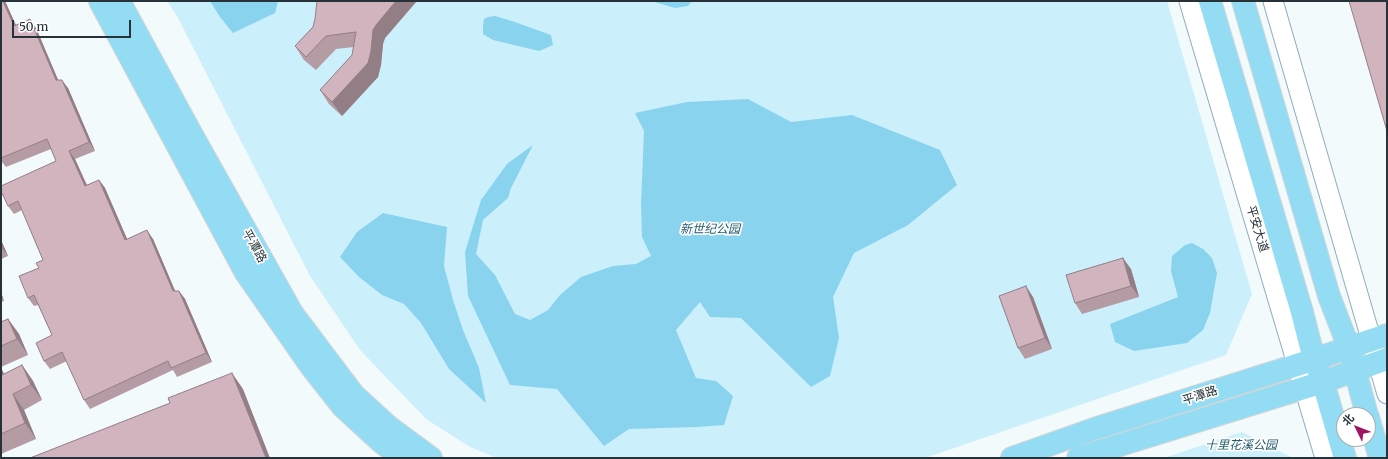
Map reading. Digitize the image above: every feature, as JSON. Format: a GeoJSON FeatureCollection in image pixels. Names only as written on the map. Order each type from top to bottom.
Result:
{"type":"FeatureCollection","features":[{"type":"Feature","properties":{"kind":"main road","name":"平潭路"},"geometry":{"type":"LineString","coordinates":[[100,1],[246,273],[310,365],[343,407],[380,441],[402,458]]}},
{"type":"Feature","properties":{"kind":"main road","name":"平潭路"},"geometry":{"type":"LineString","coordinates":[[119,1],[292,313],[353,394],[389,427],[431,458]]}},
{"type":"Feature","properties":{"kind":"main road","name":"平安大道"},"geometry":{"type":"LineString","coordinates":[[1210,1],[1302,312],[1306,362],[1313,385],[1345,458]]}},
{"type":"Feature","properties":{"kind":"main road"},"geometry":{"type":"LineString","coordinates":[[1243,1],[1329,296],[1349,348],[1365,407]]}},
{"type":"Feature","properties":{"kind":"main road","name":"平潭路"},"geometry":{"type":"LineString","coordinates":[[1012,458],[1094,429],[1306,362],[1379,337]]}},
{"type":"Feature","properties":{"kind":"main road","name":"平潭路"},"geometry":{"type":"LineString","coordinates":[[1078,458],[1313,385],[1382,361]]}},
{"type":"Feature","properties":{"kind":"main road"},"geometry":{"type":"LineString","coordinates":[[1376,444],[1380,458]]}},
{"type":"Feature","properties":{"kind":"street","name":"平安大道"},"geometry":{"type":"LineString","coordinates":[[1189,1],[1306,362]]}},
{"type":"Feature","properties":{"kind":"street"},"geometry":{"type":"LineString","coordinates":[[1273,1],[1379,337],[1387,394]]}},
{"type":"Feature","properties":{"kind":"street","name":"平安大道"},"geometry":{"type":"LineString","coordinates":[[1313,385],[1325,458]]}},
{"type":"Feature","properties":{"kind":"green space","name":"新世纪公园"},"geometry":{"type":"Polygon","coordinates":[[[167,1],[1167,1],[1252,294],[1226,355],[925,458],[497,458],[470,447],[426,419],[360,350],[310,276],[177,16],[167,1]]]}},
{"type":"Feature","properties":{"kind":"green space","name":"十里花溪公园"},"geometry":{"type":"Polygon","coordinates":[[[1242,432],[1293,458],[1164,458],[1242,432]]]}},
{"type":"Feature","properties":{"kind":"shaded area"},"geometry":{"type":"Polygon","coordinates":[[[210,1],[278,1],[275,13],[233,33],[220,17],[210,1]]]}},
{"type":"Feature","properties":{"kind":"shaded area"},"geometry":{"type":"Polygon","coordinates":[[[651,1],[692,1],[688,6],[675,8],[651,1]]]}},
{"type":"Feature","properties":{"kind":"shaded area"},"geometry":{"type":"Polygon","coordinates":[[[495,16],[551,35],[553,45],[539,51],[493,40],[483,34],[483,26],[484,19],[495,16]]]}},
{"type":"Feature","properties":{"kind":"shaded area"},"geometry":{"type":"Polygon","coordinates":[[[748,99],[791,122],[852,115],[940,150],[957,185],[908,225],[854,253],[833,297],[839,338],[830,376],[811,387],[741,318],[710,317],[700,302],[676,330],[696,378],[716,381],[733,396],[724,425],[629,429],[604,446],[557,389],[510,385],[468,296],[465,252],[481,200],[507,164],[533,145],[511,188],[508,198],[483,220],[476,254],[495,275],[515,314],[530,320],[548,310],[560,295],[581,277],[613,266],[636,264],[651,256],[642,237],[641,204],[644,131],[635,113],[687,102],[748,99]]]}},
{"type":"Feature","properties":{"kind":"shaded area"},"geometry":{"type":"Polygon","coordinates":[[[383,213],[447,227],[444,266],[463,330],[479,368],[486,403],[449,369],[421,323],[404,304],[382,295],[359,277],[340,257],[357,232],[383,213]]]}},
{"type":"Feature","properties":{"kind":"shaded area"},"geometry":{"type":"Polygon","coordinates":[[[1192,243],[1203,249],[1212,258],[1217,273],[1210,313],[1203,330],[1187,343],[1134,351],[1115,342],[1110,324],[1178,297],[1171,271],[1172,256],[1185,245],[1192,243]]]}},
{"type":"Feature","properties":{"kind":"building"},"geometry":{"type":"Polygon","coordinates":[[[1,1],[3,1],[14,26],[30,19],[56,80],[62,80],[89,142],[69,151],[85,186],[99,180],[125,240],[147,230],[173,291],[179,291],[206,353],[171,368],[168,361],[84,400],[62,352],[44,361],[36,343],[52,335],[34,295],[28,298],[19,276],[39,268],[36,263],[43,260],[18,201],[8,206],[1,191],[1,186],[56,161],[47,139],[1,158],[1,1]]]}},
{"type":"Feature","properties":{"kind":"building"},"geometry":{"type":"Polygon","coordinates":[[[317,1],[396,1],[373,30],[368,63],[332,102],[320,90],[352,55],[356,32],[326,36],[306,57],[295,46],[313,27],[317,1]]]}},
{"type":"Feature","properties":{"kind":"building"},"geometry":{"type":"Polygon","coordinates":[[[1349,1],[1387,1],[1387,131],[1349,1]]]}},
{"type":"Feature","properties":{"kind":"building"},"geometry":{"type":"Polygon","coordinates":[[[1123,258],[1131,286],[1075,303],[1066,275],[1123,258]]]}},
{"type":"Feature","properties":{"kind":"building"},"geometry":{"type":"Polygon","coordinates":[[[1026,286],[1045,338],[1018,348],[999,296],[1026,286]]]}},
{"type":"Feature","properties":{"kind":"building"},"geometry":{"type":"Polygon","coordinates":[[[8,319],[17,339],[1,346],[1,322],[8,319]]]}},
{"type":"Feature","properties":{"kind":"building"},"geometry":{"type":"Polygon","coordinates":[[[22,365],[31,385],[13,394],[25,423],[1,434],[1,374],[2,375],[22,365]]]}},
{"type":"Feature","properties":{"kind":"building"},"geometry":{"type":"Polygon","coordinates":[[[232,373],[266,458],[30,458],[170,403],[168,398],[232,373]]]}}]}
